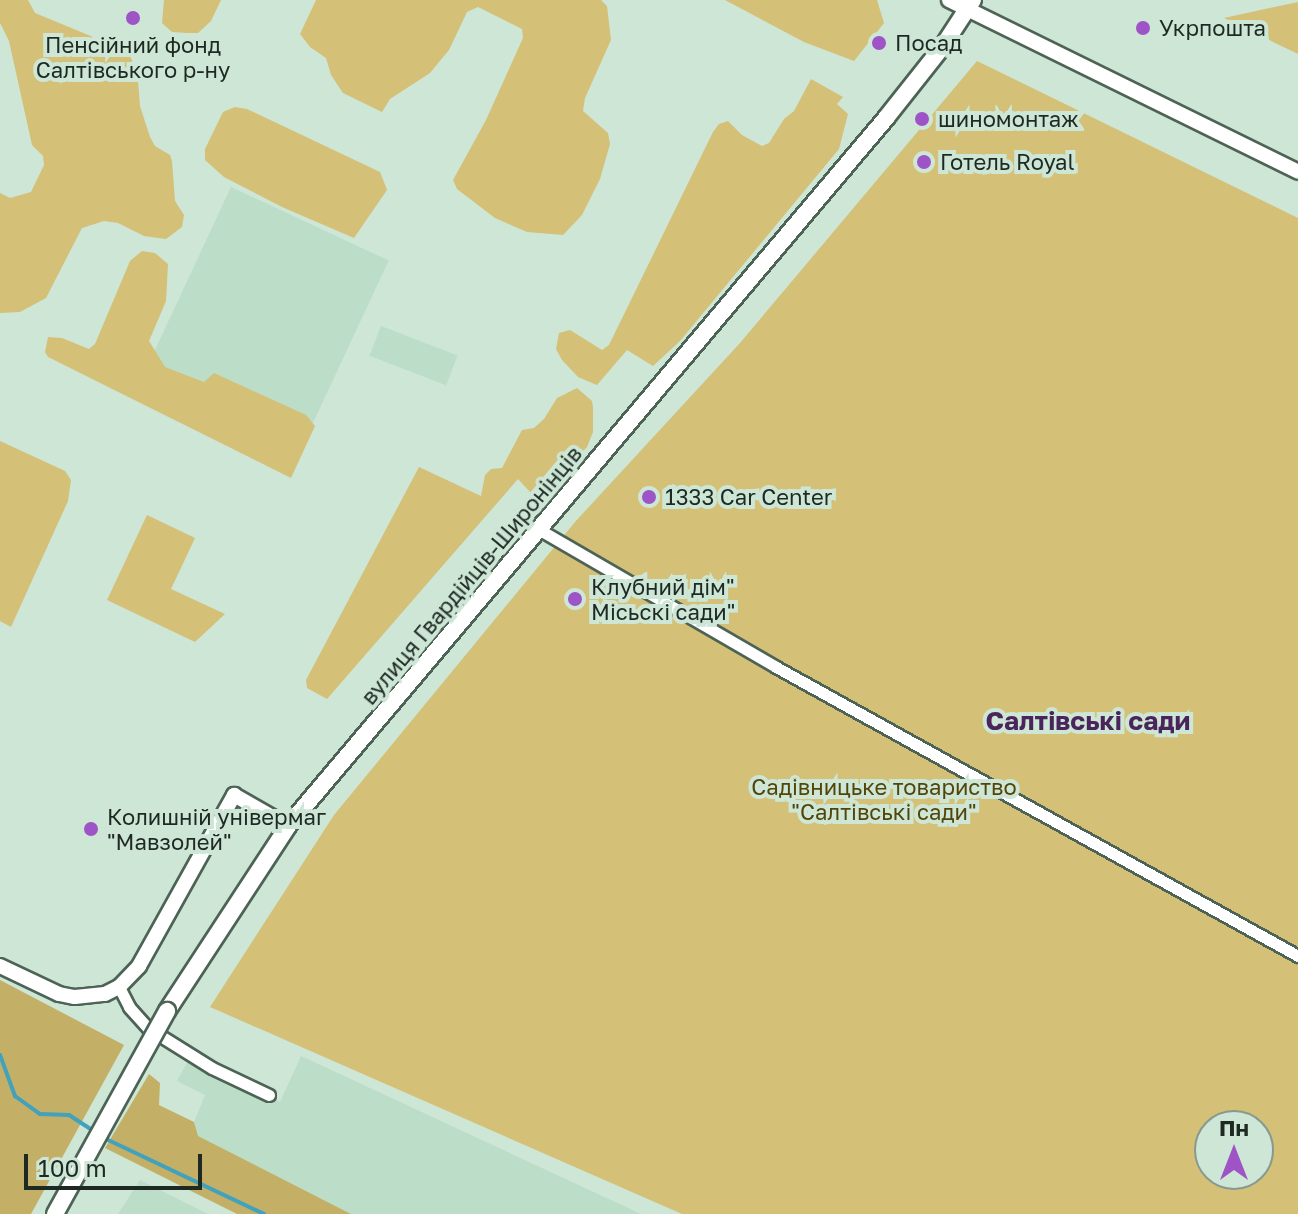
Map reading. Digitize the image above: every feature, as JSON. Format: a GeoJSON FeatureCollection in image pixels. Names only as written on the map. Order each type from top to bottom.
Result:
{"type":"FeatureCollection","features":[{"type":"Feature","properties":{"kind":"main road","name":"вулиця Гвардійців-Широнінців"},"geometry":{"type":"LineString","coordinates":[[55,1214],[167,1011],[288,826],[897,105],[970,5]]}},
{"type":"Feature","properties":{"kind":"street"},"geometry":{"type":"LineString","coordinates":[[949,0],[970,5],[1298,172]]}},
{"type":"Feature","properties":{"kind":"street"},"geometry":{"type":"LineString","coordinates":[[540,530],[776,667],[1298,956]]}},
{"type":"Feature","properties":{"kind":"street"},"geometry":{"type":"LineString","coordinates":[[0,966],[59,994],[75,997],[105,994],[119,987],[139,966],[234,795],[288,826]]}},
{"type":"Feature","properties":{"kind":"street"},"geometry":{"type":"LineString","coordinates":[[119,987],[129,1007],[148,1028],[212,1068],[269,1095]]}},
{"type":"Feature","properties":{"kind":"shaded area"},"geometry":{"type":"Polygon","coordinates":[[[231,187],[389,261],[291,471],[133,397],[231,187]]]}},
{"type":"Feature","properties":{"kind":"shaded area"},"geometry":{"type":"Polygon","coordinates":[[[381,326],[458,355],[446,385],[370,356],[381,326]]]}},
{"type":"Feature","properties":{"kind":"shaded area"},"geometry":{"type":"Polygon","coordinates":[[[0,980],[124,1045],[31,1214],[0,1214],[0,980]]]}},
{"type":"Feature","properties":{"kind":"shaded area"},"geometry":{"type":"Polygon","coordinates":[[[301,1056],[641,1214],[351,1214],[197,1136],[194,1122],[205,1095],[177,1081],[189,1059],[280,1102],[301,1056]]]}},
{"type":"Feature","properties":{"kind":"shaded area"},"geometry":{"type":"Polygon","coordinates":[[[149,1074],[160,1083],[159,1105],[194,1122],[198,1136],[351,1214],[237,1214],[105,1148],[149,1074]]]}},
{"type":"Feature","properties":{"kind":"shaded area"},"geometry":{"type":"Polygon","coordinates":[[[140,1180],[208,1214],[118,1214],[140,1180]]]}},
{"type":"Feature","properties":{"kind":"green space"},"geometry":{"type":"Polygon","coordinates":[[[0,0],[28,0],[35,13],[127,51],[137,69],[140,106],[150,137],[155,146],[170,155],[175,201],[184,215],[182,227],[166,239],[144,236],[118,223],[104,221],[82,228],[46,298],[20,312],[0,313],[0,193],[10,198],[31,192],[44,165],[43,156],[32,145],[9,41],[0,23],[0,0]]]}},
{"type":"Feature","properties":{"kind":"green space"},"geometry":{"type":"Polygon","coordinates":[[[164,0],[221,0],[211,21],[198,33],[187,33],[172,32],[162,23],[164,0]]]}},
{"type":"Feature","properties":{"kind":"green space"},"geometry":{"type":"Polygon","coordinates":[[[316,0],[601,0],[607,6],[611,40],[585,98],[583,111],[608,133],[610,144],[600,179],[582,215],[563,235],[527,232],[495,218],[457,189],[453,180],[486,120],[523,38],[522,29],[478,7],[467,12],[449,50],[430,73],[390,99],[382,112],[343,93],[331,75],[326,58],[310,47],[300,34],[316,0]]]}},
{"type":"Feature","properties":{"kind":"green space"},"geometry":{"type":"Polygon","coordinates":[[[725,0],[877,0],[884,23],[854,61],[804,42],[725,0]]]}},
{"type":"Feature","properties":{"kind":"green space"},"geometry":{"type":"Polygon","coordinates":[[[1298,2],[1298,54],[1224,18],[1298,2]]]}},
{"type":"Feature","properties":{"kind":"green space","name":"Садівницьке товариство \"Салтівські сади\""},"geometry":{"type":"Polygon","coordinates":[[[977,61],[1298,218],[1298,1214],[682,1214],[210,1007],[334,815],[575,522],[740,343],[977,61]]]}},
{"type":"Feature","properties":{"kind":"green space"},"geometry":{"type":"Polygon","coordinates":[[[811,79],[843,97],[837,104],[848,114],[839,149],[680,341],[653,366],[627,350],[597,385],[578,377],[556,349],[559,333],[570,330],[602,350],[609,345],[719,124],[728,121],[742,135],[762,146],[769,143],[784,119],[794,111],[811,79]]]}},
{"type":"Feature","properties":{"kind":"green space"},"geometry":{"type":"Polygon","coordinates":[[[235,107],[247,109],[380,172],[387,190],[354,238],[282,207],[224,177],[205,160],[205,149],[223,112],[235,107]]]}},
{"type":"Feature","properties":{"kind":"green space"},"geometry":{"type":"Polygon","coordinates":[[[142,251],[155,253],[168,264],[166,301],[149,341],[165,367],[204,382],[214,373],[306,415],[315,426],[291,478],[48,357],[45,352],[48,337],[62,338],[89,349],[95,344],[130,261],[142,251]]]}},
{"type":"Feature","properties":{"kind":"green space"},"geometry":{"type":"Polygon","coordinates":[[[577,388],[592,401],[593,432],[587,447],[555,482],[537,492],[530,492],[518,479],[327,699],[307,688],[306,680],[419,467],[481,496],[485,475],[491,469],[502,468],[522,430],[534,428],[544,419],[557,398],[577,388]]]}},
{"type":"Feature","properties":{"kind":"green space"},"geometry":{"type":"Polygon","coordinates":[[[0,441],[65,471],[71,480],[68,501],[11,627],[0,621],[0,441]]]}},
{"type":"Feature","properties":{"kind":"green space"},"geometry":{"type":"Polygon","coordinates":[[[147,515],[195,538],[171,589],[225,614],[195,642],[107,600],[147,515]]]}},
{"type":"Feature","properties":{"kind":"waterway"},"geometry":{"type":"LineString","coordinates":[[0,1055],[15,1096],[40,1114],[69,1115],[97,1133]]}},
{"type":"Feature","properties":{"kind":"waterway"},"geometry":{"type":"LineString","coordinates":[[104,1138],[264,1214]]}},
{"type":"Feature","properties":{"kind":"place","name":"Пенсійний фонд Салтівського р-ну"},"geometry":{"type":"Point","coordinates":[133,18]}},
{"type":"Feature","properties":{"kind":"place","name":"Укрпошта"},"geometry":{"type":"Point","coordinates":[1143,28]}},
{"type":"Feature","properties":{"kind":"place","name":"Посад"},"geometry":{"type":"Point","coordinates":[879,43]}},
{"type":"Feature","properties":{"kind":"place","name":"шиномонтаж"},"geometry":{"type":"Point","coordinates":[922,119]}},
{"type":"Feature","properties":{"kind":"place","name":"Готель Royal"},"geometry":{"type":"Point","coordinates":[924,162]}},
{"type":"Feature","properties":{"kind":"place","name":"1333 Car Center"},"geometry":{"type":"Point","coordinates":[649,497]}},
{"type":"Feature","properties":{"kind":"place","name":"Клубний дім\" Місьскі сади\""},"geometry":{"type":"Point","coordinates":[575,599]}},
{"type":"Feature","properties":{"kind":"place","name":"Колишній універмаг \"Мавзолей\""},"geometry":{"type":"Point","coordinates":[91,829]}},
{"type":"Feature","properties":{"kind":"district","name":"Салтівські сади"},"geometry":{"type":"Point","coordinates":[1088,721]}}]}
